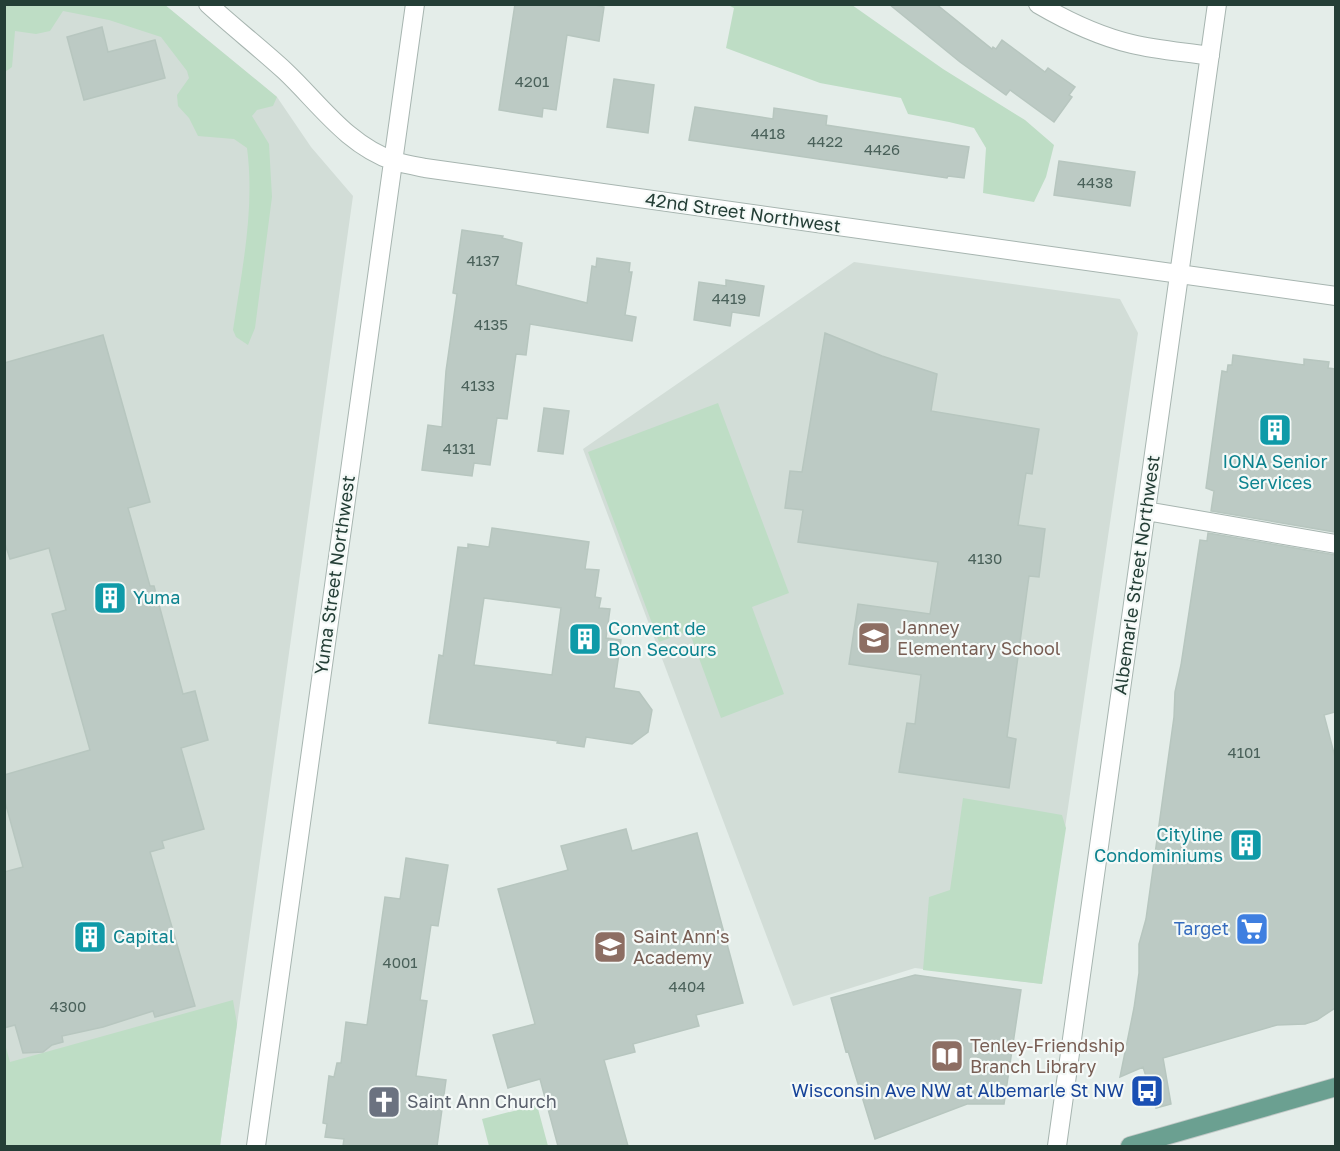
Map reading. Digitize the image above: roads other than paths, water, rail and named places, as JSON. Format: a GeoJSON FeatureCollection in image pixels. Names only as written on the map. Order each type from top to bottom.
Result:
{"type":"FeatureCollection","features":[{"type":"Feature","properties":{"kind":"main road"},"geometry":{"type":"LineString","coordinates":[[1130,1146],[1335,1087]]}},
{"type":"Feature","properties":{"kind":"street","name":"42nd Street Northwest"},"geometry":{"type":"LineString","coordinates":[[208,4],[271,58],[343,130],[369,149],[393,161],[425,168],[1335,296]]}},
{"type":"Feature","properties":{"kind":"street","name":"Yuma Street Northwest"},"geometry":{"type":"LineString","coordinates":[[256,1146],[415,4]]}},
{"type":"Feature","properties":{"kind":"street"},"geometry":{"type":"LineString","coordinates":[[1038,4],[1077,25],[1106,37],[1133,44],[1210,56]]}},
{"type":"Feature","properties":{"kind":"street","name":"Albemarle Street Northwest"},"geometry":{"type":"LineString","coordinates":[[1057,1146],[1217,4]]}},
{"type":"Feature","properties":{"kind":"street"},"geometry":{"type":"LineString","coordinates":[[1146,511],[1335,544]]}},
{"type":"Feature","properties":{"kind":"place","name":"IONA Senior Services"},"geometry":{"type":"Point","coordinates":[1275,430]}},
{"type":"Feature","properties":{"kind":"place","name":"Yuma"},"geometry":{"type":"Point","coordinates":[110,598]}},
{"type":"Feature","properties":{"kind":"place","name":"Janney Elementary School"},"geometry":{"type":"Point","coordinates":[874,638]}},
{"type":"Feature","properties":{"kind":"place","name":"Convent de Bon Secours"},"geometry":{"type":"Point","coordinates":[585,639]}},
{"type":"Feature","properties":{"kind":"place","name":"Cityline Condominiums"},"geometry":{"type":"Point","coordinates":[1246,845]}},
{"type":"Feature","properties":{"kind":"place","name":"Target"},"geometry":{"type":"Point","coordinates":[1252,929]}},
{"type":"Feature","properties":{"kind":"place","name":"Capital"},"geometry":{"type":"Point","coordinates":[90,937]}},
{"type":"Feature","properties":{"kind":"place","name":"Saint Ann's Academy"},"geometry":{"type":"Point","coordinates":[610,947]}},
{"type":"Feature","properties":{"kind":"place","name":"Tenley-Friendship Branch Library"},"geometry":{"type":"Point","coordinates":[947,1056]}},
{"type":"Feature","properties":{"kind":"place","name":"Wisconsin Ave NW at Albemarle St NW"},"geometry":{"type":"Point","coordinates":[1147,1091]}},
{"type":"Feature","properties":{"kind":"place","name":"Saint Ann Church"},"geometry":{"type":"Point","coordinates":[384,1102]}}]}
